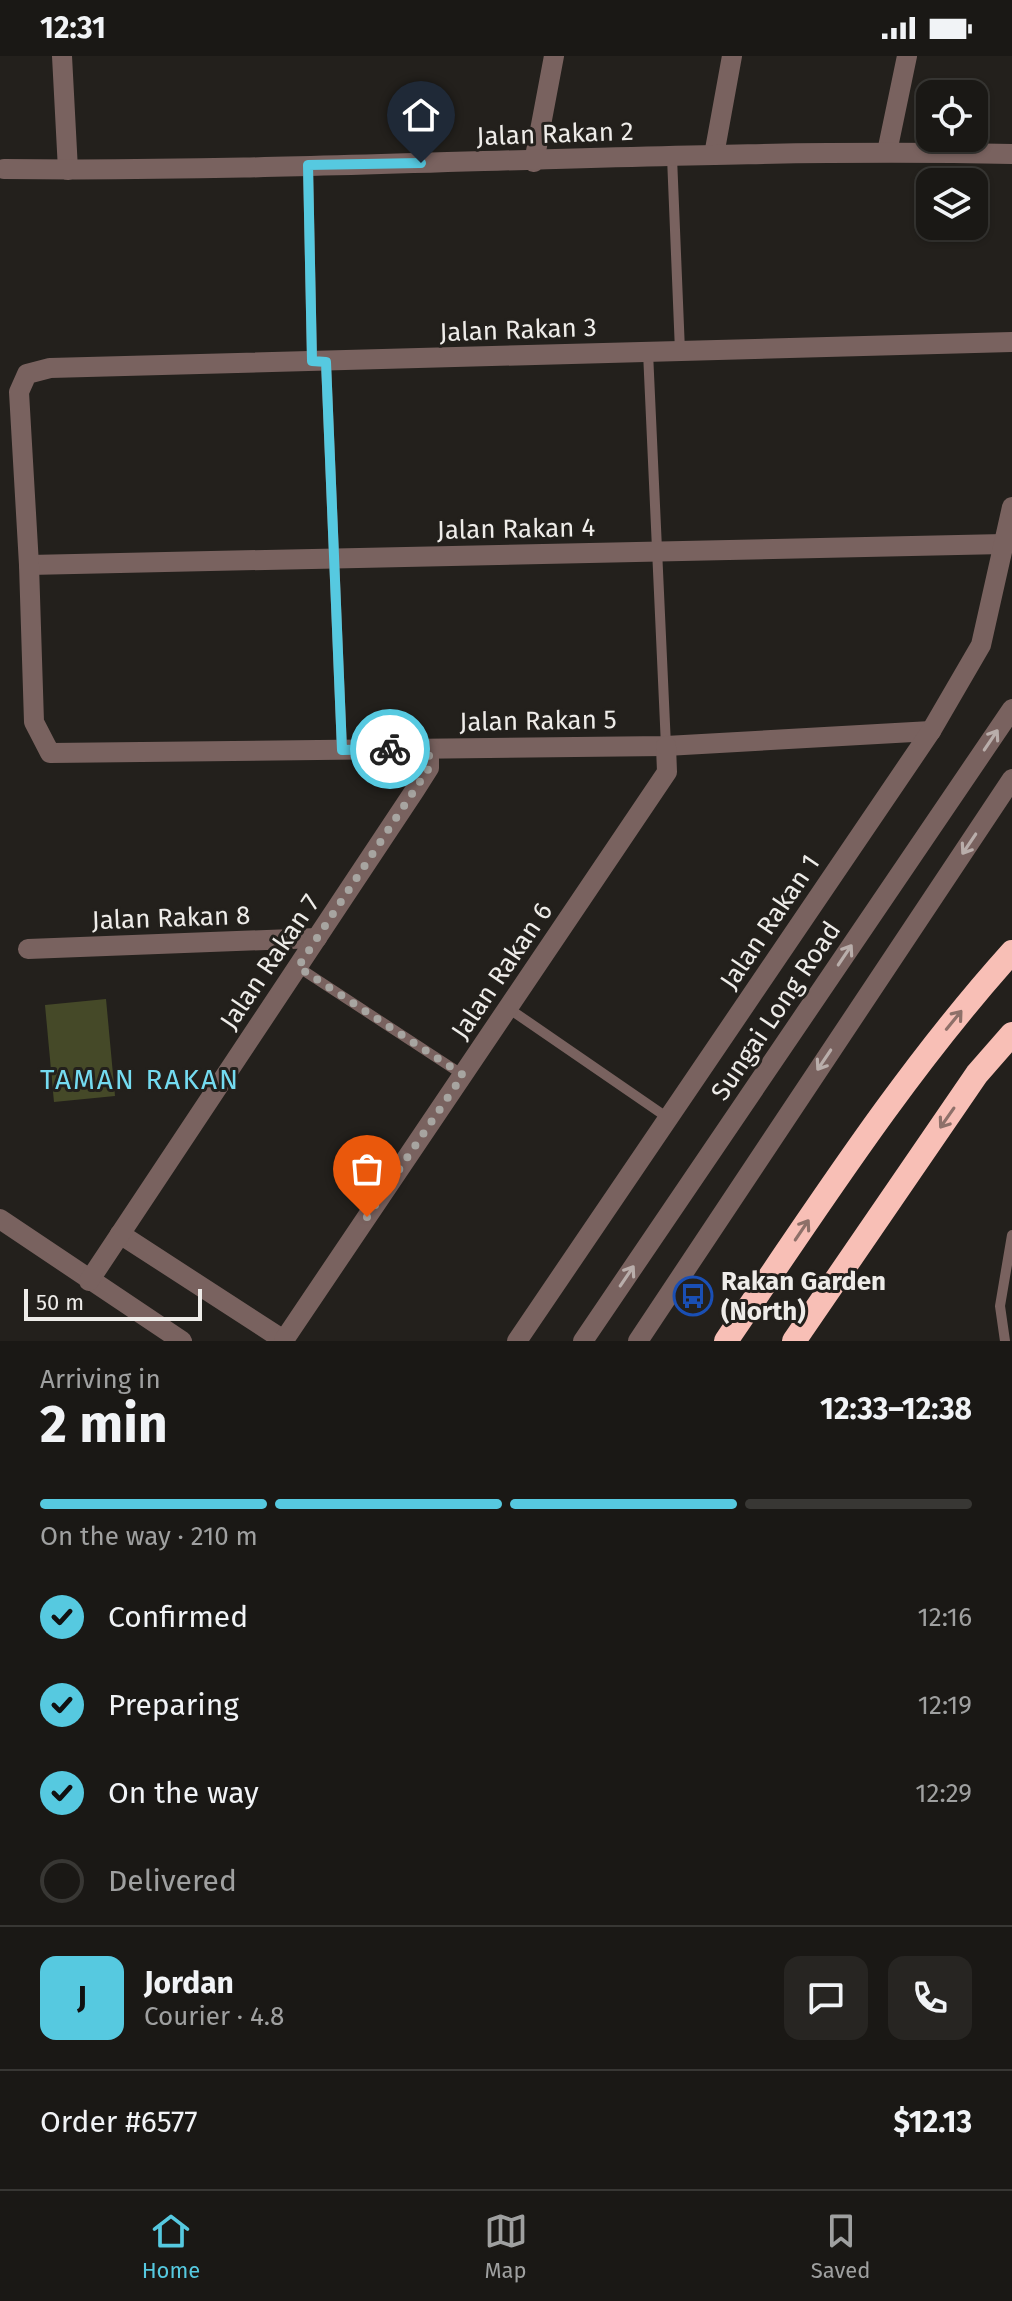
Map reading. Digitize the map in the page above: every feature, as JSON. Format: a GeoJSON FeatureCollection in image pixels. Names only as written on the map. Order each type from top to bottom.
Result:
{"type":"FeatureCollection","features":[{"type":"Feature","properties":{"kind":"highway"},"geometry":{"type":"LineString","coordinates":[[726,1341],[836,1180],[932,1048],[1012,952]]}},
{"type":"Feature","properties":{"kind":"highway"},"geometry":{"type":"LineString","coordinates":[[794,1341],[977,1074],[1012,1034]]}},
{"type":"Feature","properties":{"kind":"street"},"geometry":{"type":"LineString","coordinates":[[62,56],[68,170]]}},
{"type":"Feature","properties":{"kind":"street"},"geometry":{"type":"LineString","coordinates":[[534,162],[554,56]]}},
{"type":"Feature","properties":{"kind":"street"},"geometry":{"type":"LineString","coordinates":[[714,155],[732,56]]}},
{"type":"Feature","properties":{"kind":"street"},"geometry":{"type":"LineString","coordinates":[[887,152],[907,56]]}},
{"type":"Feature","properties":{"kind":"street","name":"Jalan Rakan 2"},"geometry":{"type":"LineString","coordinates":[[4,169],[534,162],[887,152],[1012,154]]}},
{"type":"Feature","properties":{"kind":"street","name":"Jalan Rakan 3"},"geometry":{"type":"LineString","coordinates":[[29,565],[19,392],[27,374],[50,368],[1012,342]]}},
{"type":"Feature","properties":{"kind":"street","name":"Jalan Rakan 1"},"geometry":{"type":"LineString","coordinates":[[517,1341],[931,731],[981,645],[1012,507]]}},
{"type":"Feature","properties":{"kind":"street","name":"Jalan Rakan 4"},"geometry":{"type":"LineString","coordinates":[[29,565],[1004,544]]}},
{"type":"Feature","properties":{"kind":"street","name":"Jalan Rakan 5"},"geometry":{"type":"LineString","coordinates":[[29,565],[34,722],[50,753],[666,746],[931,731]]}},
{"type":"Feature","properties":{"kind":"street","name":"Sungai Long Road"},"geometry":{"type":"LineString","coordinates":[[583,1341],[1012,709]]}},
{"type":"Feature","properties":{"kind":"street","name":"Jalan Rakan 6"},"geometry":{"type":"LineString","coordinates":[[284,1341],[667,772],[666,746]]}},
{"type":"Feature","properties":{"kind":"street","name":"Jalan Rakan 7"},"geometry":{"type":"LineString","coordinates":[[89,1281],[429,768],[429,749]]}},
{"type":"Feature","properties":{"kind":"street"},"geometry":{"type":"LineString","coordinates":[[638,1341],[1012,779]]}},
{"type":"Feature","properties":{"kind":"street","name":"Jalan Rakan 8"},"geometry":{"type":"LineString","coordinates":[[28,949],[317,938]]}},
{"type":"Feature","properties":{"kind":"street"},"geometry":{"type":"LineString","coordinates":[[0,1219],[182,1341]]}},
{"type":"Feature","properties":{"kind":"street"},"geometry":{"type":"LineString","coordinates":[[120,1234],[284,1341]]}},
{"type":"Feature","properties":{"kind":"lane"},"geometry":{"type":"LineString","coordinates":[[672,157],[680,351]]}},
{"type":"Feature","properties":{"kind":"lane"},"geometry":{"type":"LineString","coordinates":[[308,165],[334,559],[342,750]]}},
{"type":"Feature","properties":{"kind":"lane"},"geometry":{"type":"LineString","coordinates":[[648,352],[666,746]]}},
{"type":"Feature","properties":{"kind":"lane"},"geometry":{"type":"LineString","coordinates":[[298,967],[463,1075]]}},
{"type":"Feature","properties":{"kind":"lane"},"geometry":{"type":"LineString","coordinates":[[508,1008],[668,1118]]}},
{"type":"Feature","properties":{"kind":"lane"},"geometry":{"type":"LineString","coordinates":[[1005,1341],[1012,1235]]}},
{"type":"Feature","properties":{"kind":"green space"},"geometry":{"type":"Polygon","coordinates":[[[106,999],[115,1096],[54,1102],[45,1005],[106,999]]]}},
{"type":"Feature","properties":{"kind":"way so far"},"geometry":{"type":"LineString","coordinates":[[367,1217],[463,1075],[298,967],[429,768],[429,749],[390,749]]}},
{"type":"Feature","properties":{"kind":"place","name":"Rakan Garden (North)"},"geometry":{"type":"Point","coordinates":[693,1296]}},
{"type":"Feature","properties":{"kind":"district","name":"TAMAN RAKAN"},"geometry":{"type":"Point","coordinates":[140,1079]}},
{"type":"Feature","properties":{"kind":"route"},"geometry":{"type":"LineString","coordinates":[[390,749],[342,750],[326,362],[312,361],[308,165],[421,163]]}}]}
